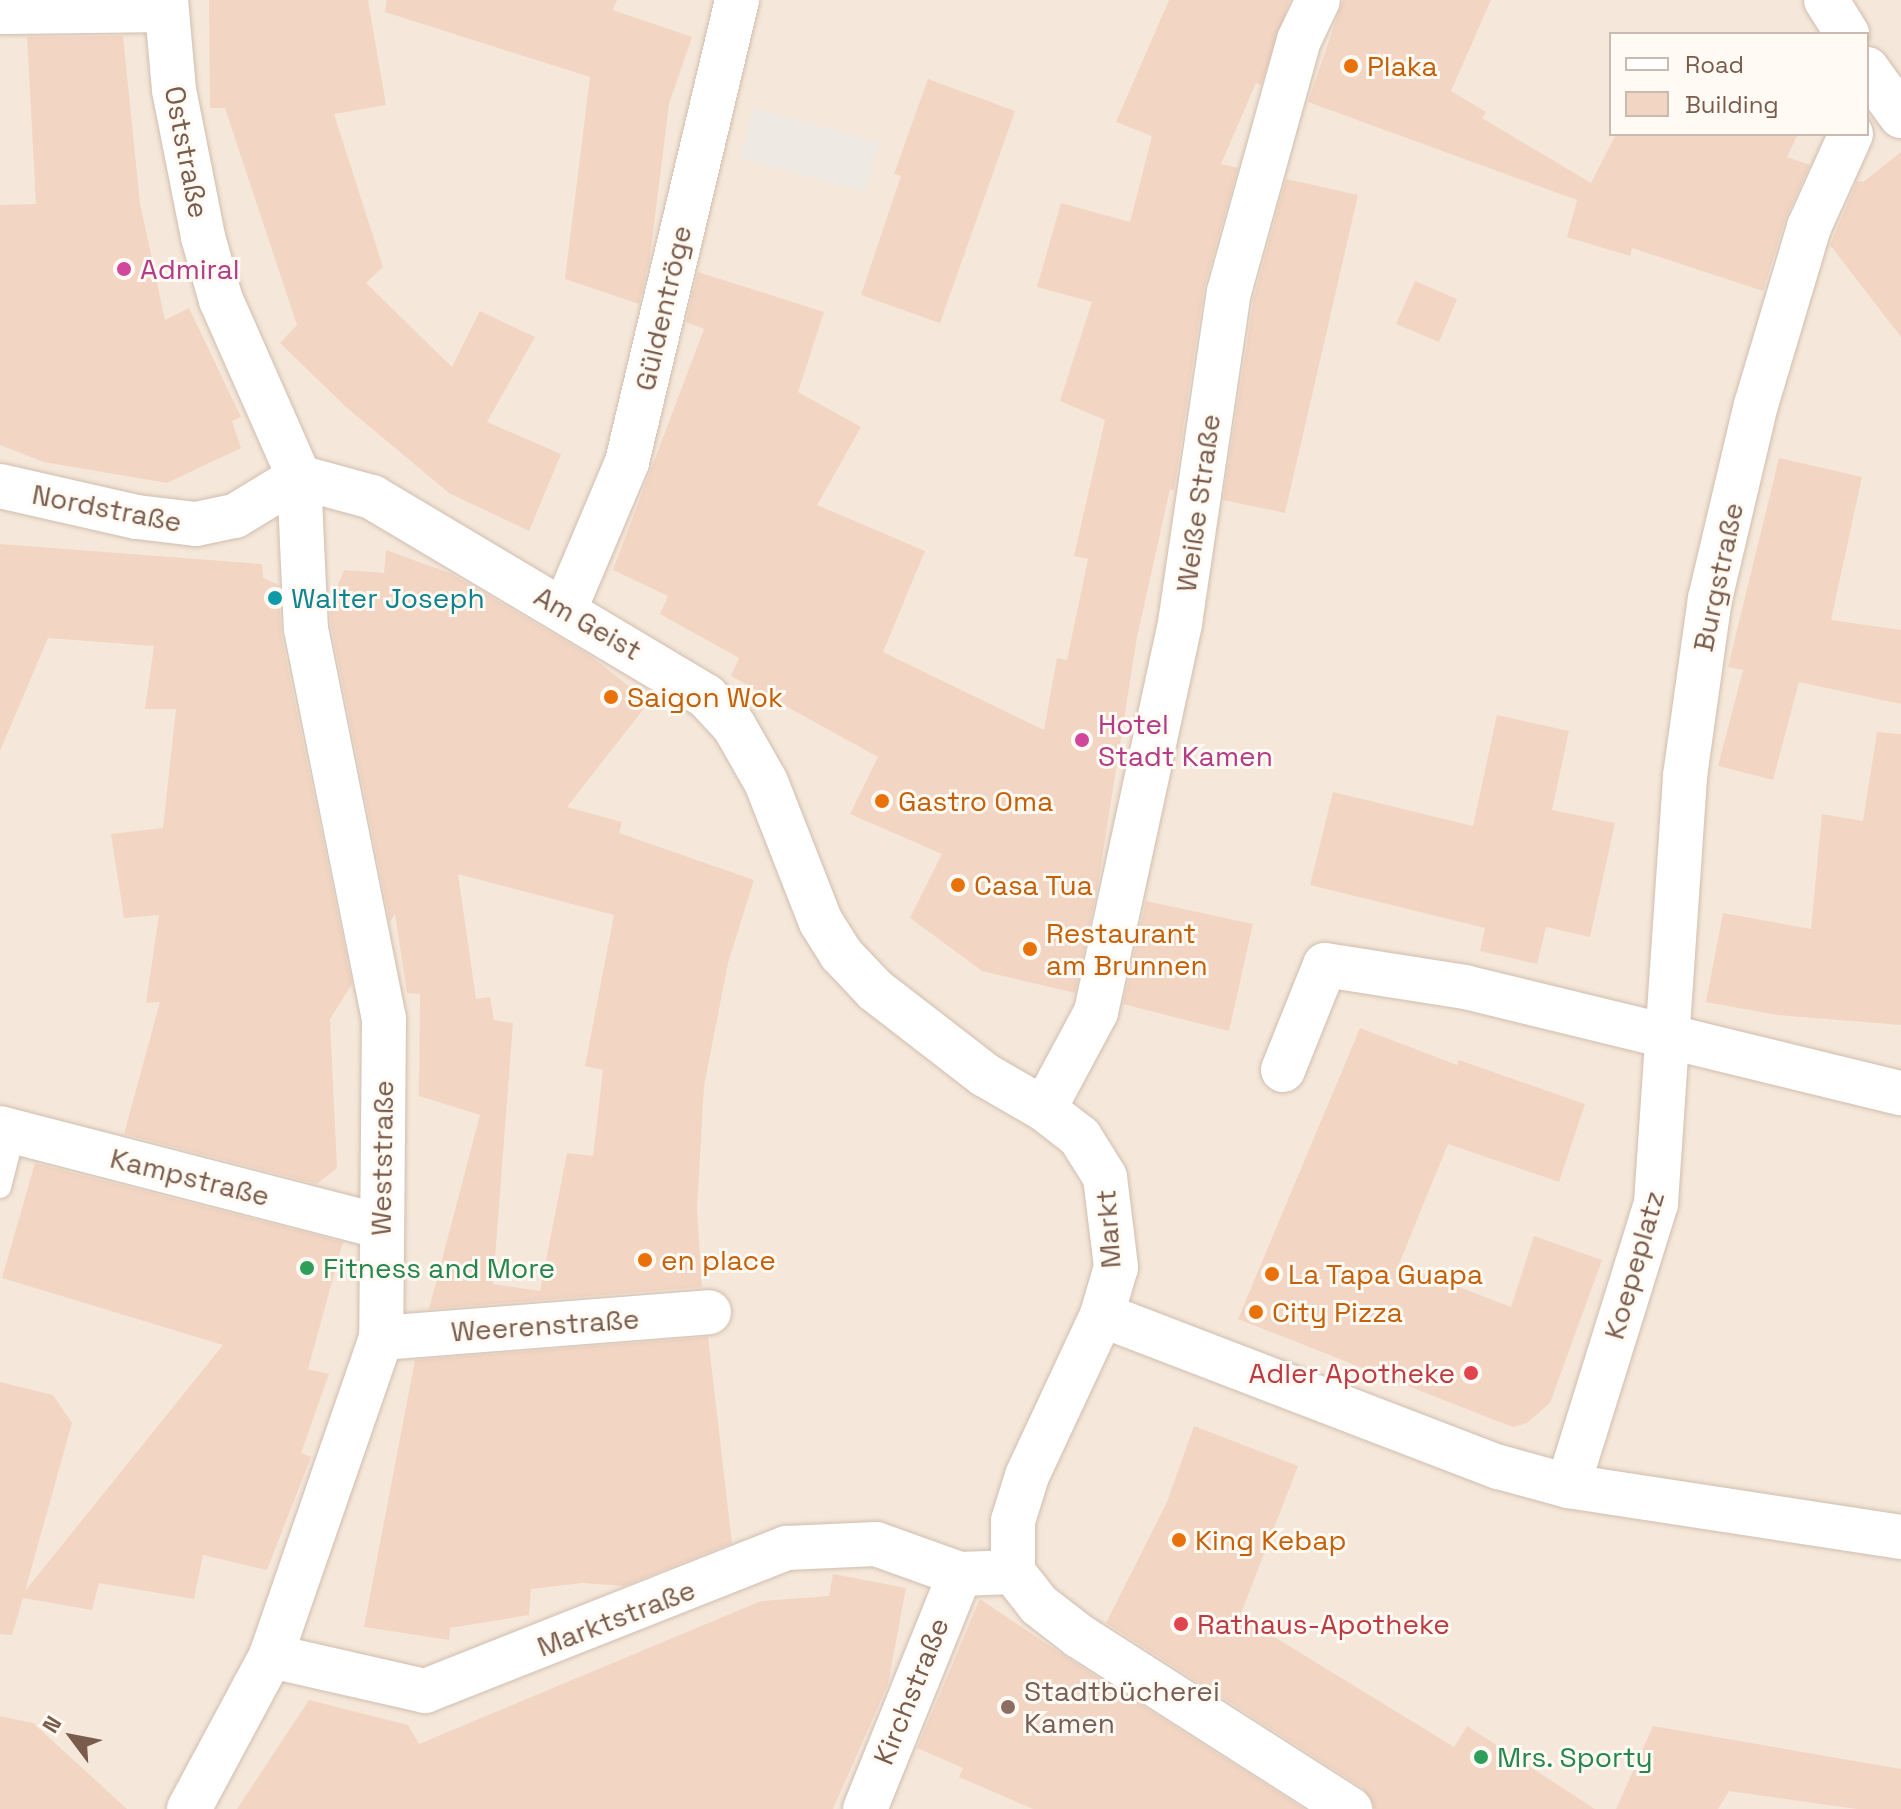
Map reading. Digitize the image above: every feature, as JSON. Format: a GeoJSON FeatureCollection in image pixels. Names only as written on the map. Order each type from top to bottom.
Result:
{"type":"FeatureCollection","features":[{"type":"Feature","properties":{"kind":"street","name":"Güldentröge"},"geometry":{"type":"LineString","coordinates":[[565,609],[627,462],[737,0]]}},
{"type":"Feature","properties":{"kind":"street","name":"Weiße Straße"},"geometry":{"type":"LineString","coordinates":[[1044,1109],[1105,1016],[1180,623],[1229,292],[1299,40],[1318,0]]}},
{"type":"Feature","properties":{"kind":"street"},"geometry":{"type":"LineString","coordinates":[[1826,0],[1846,32]]}},
{"type":"Feature","properties":{"kind":"street"},"geometry":{"type":"LineString","coordinates":[[0,12],[166,5]]}},
{"type":"Feature","properties":{"kind":"street","name":"Oststraße"},"geometry":{"type":"LineString","coordinates":[[166,5],[186,164],[206,249],[221,300],[299,477]]}},
{"type":"Feature","properties":{"kind":"street"},"geometry":{"type":"LineString","coordinates":[[1869,83],[1901,116]]}},
{"type":"Feature","properties":{"kind":"street","name":"Burgstraße"},"geometry":{"type":"LineString","coordinates":[[1663,1038],[1685,776],[1710,599],[1756,405],[1809,227],[1850,136]]}},
{"type":"Feature","properties":{"kind":"street","name":"Am Geist"},"geometry":{"type":"LineString","coordinates":[[299,477],[372,497],[565,609],[706,696],[734,726],[766,782],[796,859]]}},
{"type":"Feature","properties":{"kind":"street","name":"Nordstraße"},"geometry":{"type":"LineString","coordinates":[[0,486],[137,517],[196,524],[235,516],[299,477]]}},
{"type":"Feature","properties":{"kind":"street","name":"Weststraße"},"geometry":{"type":"LineString","coordinates":[[189,1809],[271,1656],[381,1338],[384,1018],[306,629],[299,477]]}},
{"type":"Feature","properties":{"kind":"street","name":"Markt"},"geometry":{"type":"LineString","coordinates":[[796,859],[841,954],[875,990],[985,1075],[1044,1109],[1080,1137],[1105,1177],[1116,1267],[1102,1315],[1027,1476],[1013,1521],[1013,1572]]}},
{"type":"Feature","properties":{"kind":"street"},"geometry":{"type":"LineString","coordinates":[[1283,1070],[1325,965],[1465,987],[1663,1038],[1901,1093]]}},
{"type":"Feature","properties":{"kind":"street","name":"Koepeplatz"},"geometry":{"type":"LineString","coordinates":[[1568,1486],[1656,1203],[1665,1110],[1663,1038]]}},
{"type":"Feature","properties":{"kind":"street","name":"Kampstraße"},"geometry":{"type":"LineString","coordinates":[[7,1130],[380,1226]]}},
{"type":"Feature","properties":{"kind":"street","name":"Weerenstraße"},"geometry":{"type":"LineString","coordinates":[[381,1338],[709,1312]]}},
{"type":"Feature","properties":{"kind":"street"},"geometry":{"type":"LineString","coordinates":[[1102,1315],[1222,1348],[1499,1467],[1568,1486],[1901,1537]]}},
{"type":"Feature","properties":{"kind":"street","name":"Marktstraße"},"geometry":{"type":"LineString","coordinates":[[271,1656],[425,1691],[787,1548],[876,1544],[960,1574]]}},
{"type":"Feature","properties":{"kind":"street"},"geometry":{"type":"LineString","coordinates":[[960,1574],[1013,1572],[1039,1605],[1079,1636],[1350,1809]]}},
{"type":"Feature","properties":{"kind":"street","name":"Kirchstraße"},"geometry":{"type":"LineString","coordinates":[[865,1809],[960,1574]]}},
{"type":"Feature","properties":{"kind":"lane"},"geometry":{"type":"LineString","coordinates":[[0,1187],[7,1130]]}},
{"type":"Feature","properties":{"kind":"shaded area"},"geometry":{"type":"Polygon","coordinates":[[[0,0],[1901,0],[1901,1809],[0,1809],[0,0]]]}},
{"type":"Feature","properties":{"kind":"shaded area"},"geometry":{"type":"Polygon","coordinates":[[[753,108],[879,142],[865,192],[740,158],[753,108]]]}},
{"type":"Feature","properties":{"kind":"building"},"geometry":{"type":"Polygon","coordinates":[[[209,0],[368,0],[386,105],[334,114],[383,267],[366,283],[452,367],[480,311],[535,337],[487,422],[561,454],[529,531],[449,493],[346,407],[280,343],[297,325],[225,108],[210,108],[209,0]]]}},
{"type":"Feature","properties":{"kind":"building"},"geometry":{"type":"Polygon","coordinates":[[[387,0],[617,0],[613,10],[692,37],[669,104],[650,257],[639,304],[565,279],[590,77],[385,12],[387,0]]]}},
{"type":"Feature","properties":{"kind":"building"},"geometry":{"type":"Polygon","coordinates":[[[1169,0],[1290,0],[1261,85],[1256,83],[1221,164],[1238,168],[1204,288],[1174,490],[1170,489],[1137,637],[1097,890],[1075,993],[982,971],[910,918],[942,854],[850,814],[878,757],[731,676],[739,658],[660,614],[668,596],[613,570],[704,329],[686,322],[698,272],[824,312],[798,392],[861,427],[817,505],[925,551],[883,652],[1044,730],[1057,658],[1067,660],[1088,559],[1074,556],[1105,420],[1060,401],[1092,302],[1037,287],[1061,203],[1130,222],[1152,136],[1116,122],[1169,0]]]}},
{"type":"Feature","properties":{"kind":"building"},"geometry":{"type":"Polygon","coordinates":[[[1343,0],[1491,0],[1451,91],[1486,112],[1482,118],[1591,183],[1615,136],[1797,136],[1787,157],[1810,165],[1785,220],[1763,291],[1632,248],[1630,256],[1567,237],[1577,200],[1308,102],[1343,0]]]}},
{"type":"Feature","properties":{"kind":"building"},"geometry":{"type":"Polygon","coordinates":[[[123,36],[140,203],[165,320],[189,308],[241,417],[232,421],[241,448],[167,483],[44,462],[0,445],[0,205],[36,204],[27,37],[123,36]]]}},
{"type":"Feature","properties":{"kind":"building"},"geometry":{"type":"Polygon","coordinates":[[[928,79],[1015,111],[940,323],[861,295],[901,176],[894,174],[928,79]]]}},
{"type":"Feature","properties":{"kind":"building"},"geometry":{"type":"Polygon","coordinates":[[[1901,152],[1901,337],[1830,245],[1857,181],[1863,182],[1901,152]]]}},
{"type":"Feature","properties":{"kind":"building"},"geometry":{"type":"Polygon","coordinates":[[[1286,179],[1358,195],[1285,513],[1223,500],[1254,297],[1286,179]]]}},
{"type":"Feature","properties":{"kind":"building"},"geometry":{"type":"Polygon","coordinates":[[[1415,281],[1457,299],[1439,342],[1396,324],[1415,281]]]}},
{"type":"Feature","properties":{"kind":"building"},"geometry":{"type":"Polygon","coordinates":[[[1779,458],[1862,477],[1831,620],[1901,630],[1901,704],[1799,682],[1773,780],[1718,766],[1743,670],[1728,667],[1779,458]]]}},
{"type":"Feature","properties":{"kind":"building"},"geometry":{"type":"Polygon","coordinates":[[[0,544],[262,564],[263,578],[279,585],[281,634],[352,984],[330,1019],[337,1168],[317,1184],[124,1134],[160,1002],[146,1003],[159,915],[124,918],[111,834],[163,828],[176,709],[145,709],[154,646],[48,638],[0,751],[0,544]]]}},
{"type":"Feature","properties":{"kind":"building"},"geometry":{"type":"Polygon","coordinates":[[[386,550],[452,574],[592,657],[649,702],[567,807],[622,822],[619,833],[754,880],[728,963],[704,1086],[697,1209],[702,1287],[429,1309],[480,1115],[419,1096],[420,994],[407,993],[395,914],[390,922],[331,626],[330,605],[344,570],[384,573],[386,550]],[[458,874],[476,999],[490,997],[494,1020],[513,1023],[493,1284],[540,1291],[567,1153],[593,1156],[603,1070],[585,1066],[614,915],[458,874]]]}},
{"type":"Feature","properties":{"kind":"building"},"geometry":{"type":"Polygon","coordinates":[[[1497,715],[1569,731],[1552,810],[1615,823],[1590,937],[1546,927],[1537,964],[1480,951],[1485,928],[1310,885],[1333,792],[1473,826],[1497,715]]]}},
{"type":"Feature","properties":{"kind":"building"},"geometry":{"type":"Polygon","coordinates":[[[1877,732],[1901,734],[1901,1025],[1777,1015],[1706,1002],[1723,913],[1811,929],[1822,814],[1863,821],[1877,732]]]}},
{"type":"Feature","properties":{"kind":"building"},"geometry":{"type":"Polygon","coordinates":[[[1146,901],[1253,924],[1229,1031],[1123,1004],[1146,901]]]}},
{"type":"Feature","properties":{"kind":"building"},"geometry":{"type":"Polygon","coordinates":[[[1360,1028],[1457,1065],[1459,1060],[1585,1104],[1559,1182],[1448,1144],[1399,1264],[1511,1307],[1534,1236],[1602,1260],[1550,1403],[1527,1423],[1513,1427],[1238,1319],[1360,1028]]]}},
{"type":"Feature","properties":{"kind":"building"},"geometry":{"type":"Polygon","coordinates":[[[35,1163],[343,1242],[308,1369],[329,1374],[301,1453],[311,1457],[267,1570],[203,1555],[194,1599],[99,1583],[92,1610],[23,1598],[12,1635],[0,1634],[0,1382],[53,1395],[72,1423],[25,1591],[223,1345],[2,1278],[35,1163]]]}},
{"type":"Feature","properties":{"kind":"building"},"geometry":{"type":"Polygon","coordinates":[[[708,1337],[732,1543],[624,1586],[582,1583],[531,1589],[529,1615],[450,1628],[449,1640],[364,1627],[415,1360],[708,1337]]]}},
{"type":"Feature","properties":{"kind":"building"},"geometry":{"type":"Polygon","coordinates":[[[1194,1426],[1298,1466],[1240,1616],[1454,1747],[1467,1726],[1595,1809],[1375,1809],[1363,1788],[1106,1623],[1167,1502],[1194,1426]]]}},
{"type":"Feature","properties":{"kind":"building"},"geometry":{"type":"Polygon","coordinates":[[[833,1574],[906,1588],[888,1684],[833,1809],[237,1809],[309,1700],[408,1725],[419,1744],[761,1601],[829,1596],[833,1574]]]}},
{"type":"Feature","properties":{"kind":"building"},"geometry":{"type":"Polygon","coordinates":[[[980,1599],[1304,1809],[1033,1809],[959,1777],[963,1768],[917,1748],[980,1599]]]}},
{"type":"Feature","properties":{"kind":"building"},"geometry":{"type":"Polygon","coordinates":[[[0,1716],[33,1723],[127,1809],[0,1809],[0,1716]]]}},
{"type":"Feature","properties":{"kind":"building"},"geometry":{"type":"Polygon","coordinates":[[[1653,1726],[1901,1769],[1901,1809],[1857,1809],[1729,1791],[1718,1809],[1616,1809],[1653,1726]]]}},
{"type":"Feature","properties":{"kind":"place","name":"Plaka"},"geometry":{"type":"Point","coordinates":[1351,66]}},
{"type":"Feature","properties":{"kind":"place","name":"Admiral"},"geometry":{"type":"Point","coordinates":[124,269]}},
{"type":"Feature","properties":{"kind":"place","name":"Walter Joseph"},"geometry":{"type":"Point","coordinates":[275,598]}},
{"type":"Feature","properties":{"kind":"place","name":"Saigon Wok"},"geometry":{"type":"Point","coordinates":[611,697]}},
{"type":"Feature","properties":{"kind":"place","name":"Hotel Stadt Kamen"},"geometry":{"type":"Point","coordinates":[1082,740]}},
{"type":"Feature","properties":{"kind":"place","name":"Gastro Oma"},"geometry":{"type":"Point","coordinates":[882,801]}},
{"type":"Feature","properties":{"kind":"place","name":"Casa Tua"},"geometry":{"type":"Point","coordinates":[958,885]}},
{"type":"Feature","properties":{"kind":"place","name":"Restaurant am Brunnen"},"geometry":{"type":"Point","coordinates":[1030,949]}},
{"type":"Feature","properties":{"kind":"place","name":"en place"},"geometry":{"type":"Point","coordinates":[645,1260]}},
{"type":"Feature","properties":{"kind":"place","name":"Fitness and More"},"geometry":{"type":"Point","coordinates":[307,1268]}},
{"type":"Feature","properties":{"kind":"place","name":"La Tapa Guapa"},"geometry":{"type":"Point","coordinates":[1272,1274]}},
{"type":"Feature","properties":{"kind":"place","name":"City Pizza"},"geometry":{"type":"Point","coordinates":[1256,1312]}},
{"type":"Feature","properties":{"kind":"place","name":"Adler Apotheke"},"geometry":{"type":"Point","coordinates":[1471,1373]}},
{"type":"Feature","properties":{"kind":"place","name":"King Kebap"},"geometry":{"type":"Point","coordinates":[1179,1540]}},
{"type":"Feature","properties":{"kind":"place","name":"Rathaus-Apotheke"},"geometry":{"type":"Point","coordinates":[1181,1624]}},
{"type":"Feature","properties":{"kind":"place","name":"Stadtbücherei Kamen"},"geometry":{"type":"Point","coordinates":[1008,1707]}},
{"type":"Feature","properties":{"kind":"place","name":"Mrs. Sporty"},"geometry":{"type":"Point","coordinates":[1481,1757]}}]}
